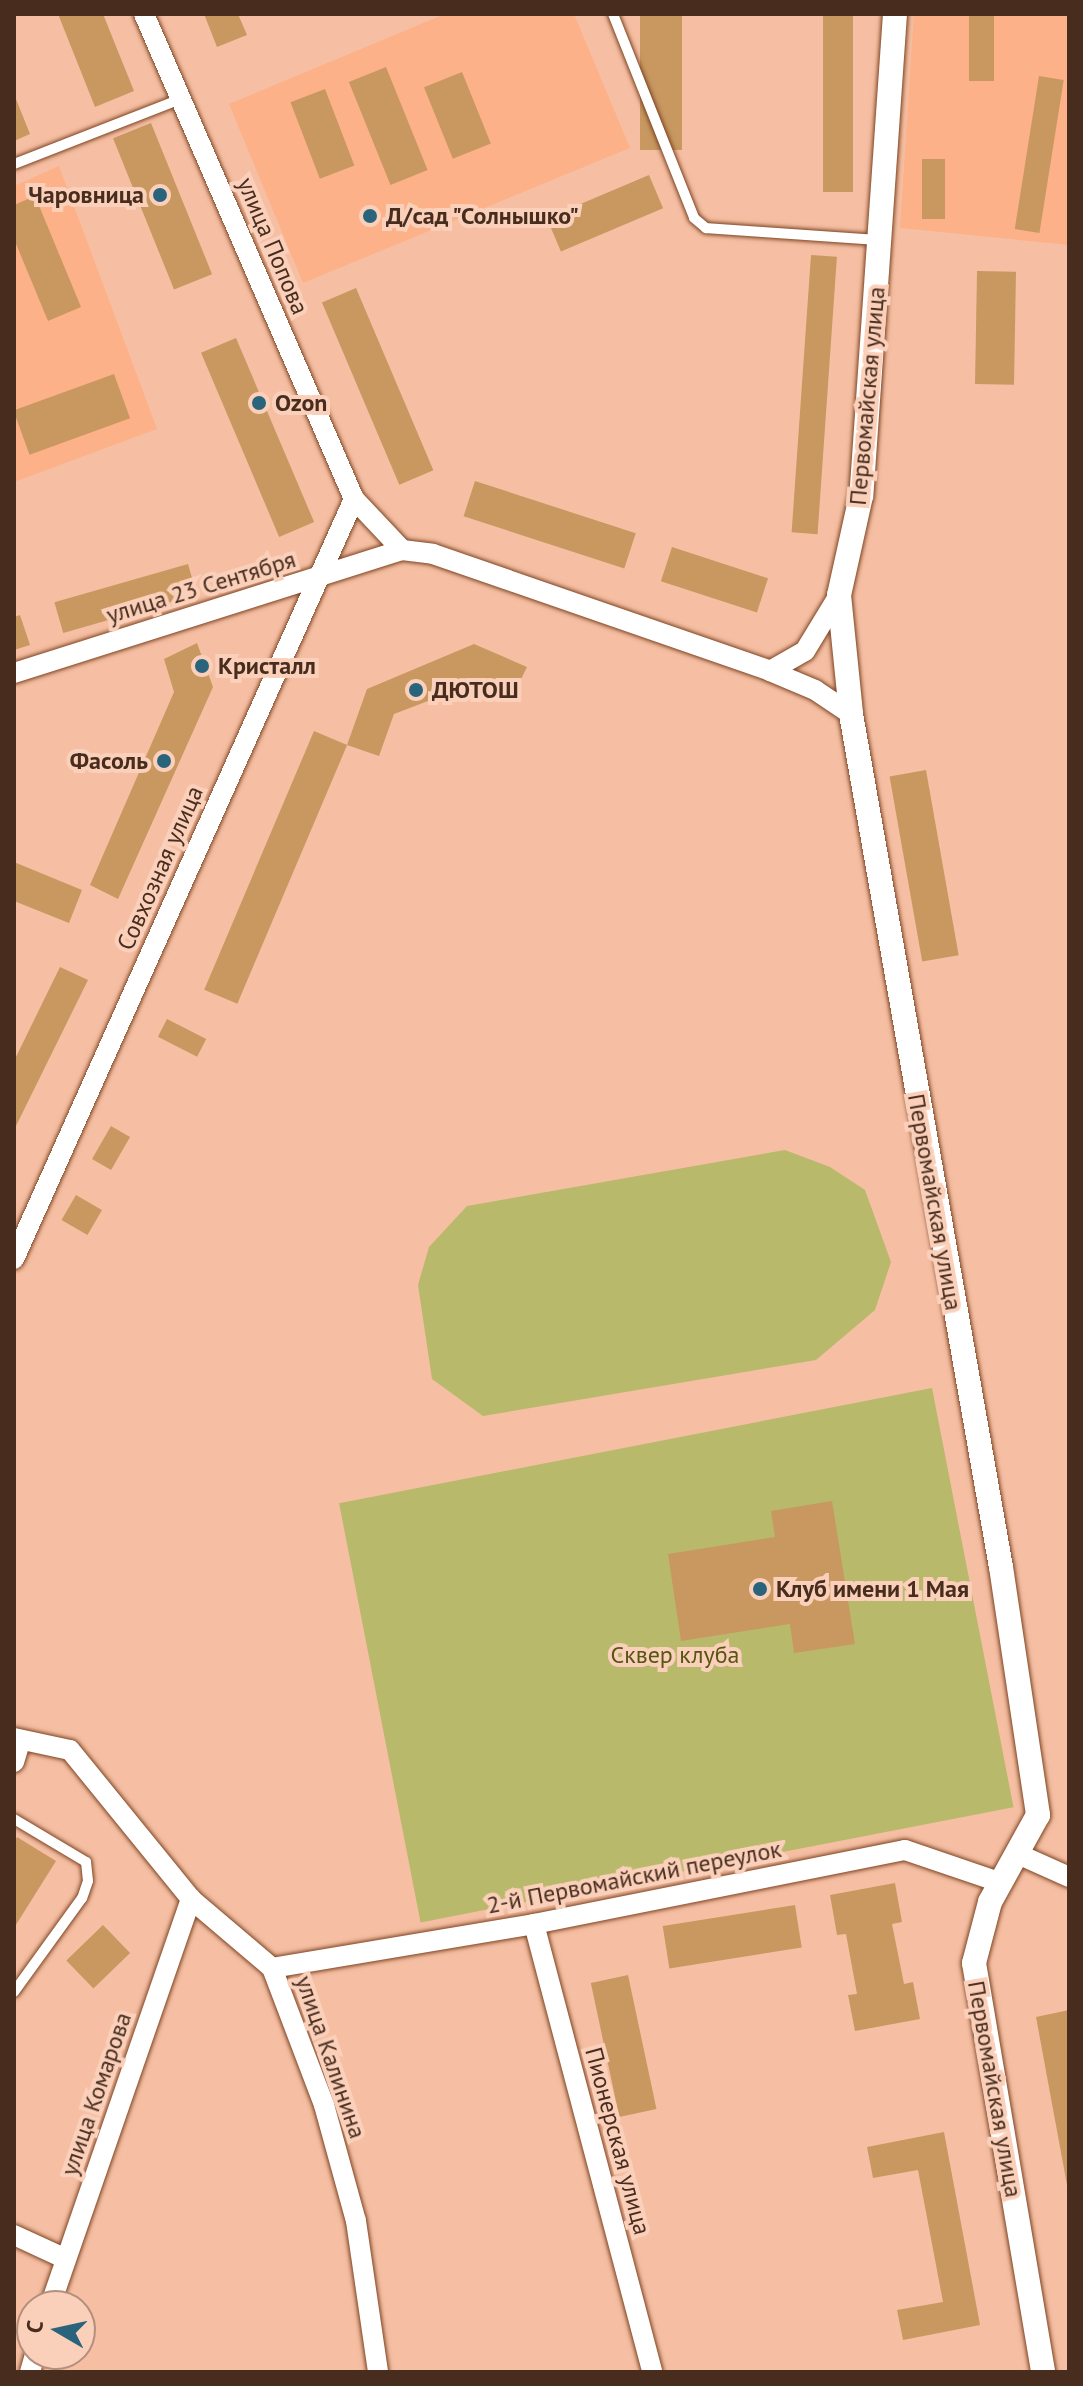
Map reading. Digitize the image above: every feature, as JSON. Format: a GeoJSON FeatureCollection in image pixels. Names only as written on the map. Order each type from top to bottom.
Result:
{"type":"FeatureCollection","features":[{"type":"Feature","properties":{"kind":"street","name":"улица Попова"},"geometry":{"type":"LineString","coordinates":[[144,14],[354,499]]}},
{"type":"Feature","properties":{"kind":"street","name":"Первомайская улица"},"geometry":{"type":"LineString","coordinates":[[895,14],[861,496],[839,595],[851,714],[1001,1567],[1038,1815],[1020,1855],[990,1902],[974,1963],[1043,2372]]}},
{"type":"Feature","properties":{"kind":"street"},"geometry":{"type":"LineString","coordinates":[[354,499],[402,550]]}},
{"type":"Feature","properties":{"kind":"street","name":"Совхозная улица"},"geometry":{"type":"LineString","coordinates":[[14,1259],[354,499]]}},
{"type":"Feature","properties":{"kind":"street","name":"улица 23 Сентября"},"geometry":{"type":"LineString","coordinates":[[14,673],[402,550],[433,554],[770,671],[815,690],[851,714]]}},
{"type":"Feature","properties":{"kind":"street"},"geometry":{"type":"LineString","coordinates":[[770,671],[805,651],[839,595]]}},
{"type":"Feature","properties":{"kind":"street","name":"улица Калинина"},"geometry":{"type":"LineString","coordinates":[[16,1747],[70,1750],[191,1899],[272,1968],[324,2105],[356,2221],[378,2372]]}},
{"type":"Feature","properties":{"kind":"street","name":"2-й Первомайский переулок"},"geometry":{"type":"LineString","coordinates":[[272,1968],[534,1924],[905,1850],[1002,1883]]}},
{"type":"Feature","properties":{"kind":"street"},"geometry":{"type":"LineString","coordinates":[[1020,1855],[1069,1877]]}},
{"type":"Feature","properties":{"kind":"street","name":"улица Комарова"},"geometry":{"type":"LineString","coordinates":[[55,2290],[191,1899]]}},
{"type":"Feature","properties":{"kind":"street","name":"Пионерская улица"},"geometry":{"type":"LineString","coordinates":[[534,1924],[652,2372]]}},
{"type":"Feature","properties":{"kind":"street"},"geometry":{"type":"LineString","coordinates":[[14,2235],[66,2259]]}},
{"type":"Feature","properties":{"kind":"lane"},"geometry":{"type":"LineString","coordinates":[[613,14],[694,218],[706,228],[879,240]]}},
{"type":"Feature","properties":{"kind":"lane"},"geometry":{"type":"LineString","coordinates":[[14,164],[181,99]]}},
{"type":"Feature","properties":{"kind":"lane"},"geometry":{"type":"LineString","coordinates":[[14,1819],[86,1862],[88,1881],[82,1898],[14,1992]]}},
{"type":"Feature","properties":{"kind":"shaded area","name":"Д/сад \"Солнышко\""},"geometry":{"type":"Polygon","coordinates":[[[445,14],[574,14],[630,148],[303,283],[229,104],[445,14]]]}},
{"type":"Feature","properties":{"kind":"shaded area"},"geometry":{"type":"Polygon","coordinates":[[[914,14],[1069,14],[1069,245],[900,228],[914,14]]]}},
{"type":"Feature","properties":{"kind":"shaded area"},"geometry":{"type":"Polygon","coordinates":[[[59,166],[157,429],[14,482],[14,186],[59,166]]]}},
{"type":"Feature","properties":{"kind":"green space"},"geometry":{"type":"Polygon","coordinates":[[[785,1150],[830,1167],[865,1190],[891,1262],[875,1310],[816,1360],[483,1416],[432,1379],[418,1285],[429,1247],[467,1206],[785,1150]]]}},
{"type":"Feature","properties":{"kind":"green space","name":"Сквер клуба"},"geometry":{"type":"Polygon","coordinates":[[[932,1388],[1013,1807],[421,1922],[339,1503],[932,1388]]]}},
{"type":"Feature","properties":{"kind":"building"},"geometry":{"type":"Polygon","coordinates":[[[58,14],[103,14],[134,91],[95,107],[58,14]]]}},
{"type":"Feature","properties":{"kind":"building"},"geometry":{"type":"Polygon","coordinates":[[[204,14],[238,14],[247,35],[217,47],[204,14]]]}},
{"type":"Feature","properties":{"kind":"building"},"geometry":{"type":"Polygon","coordinates":[[[640,14],[682,14],[682,150],[640,150],[640,14]]]}},
{"type":"Feature","properties":{"kind":"building"},"geometry":{"type":"Polygon","coordinates":[[[823,14],[853,14],[853,192],[823,192],[823,14]]]}},
{"type":"Feature","properties":{"kind":"building"},"geometry":{"type":"Polygon","coordinates":[[[969,14],[994,14],[994,81],[969,81],[969,14]]]}},
{"type":"Feature","properties":{"kind":"building"},"geometry":{"type":"Polygon","coordinates":[[[386,67],[428,170],[390,185],[349,82],[386,67]]]}},
{"type":"Feature","properties":{"kind":"building"},"geometry":{"type":"Polygon","coordinates":[[[462,72],[491,143],[453,159],[424,87],[462,72]]]}},
{"type":"Feature","properties":{"kind":"building"},"geometry":{"type":"Polygon","coordinates":[[[1039,76],[1064,80],[1039,233],[1015,229],[1039,76]]]}},
{"type":"Feature","properties":{"kind":"building"},"geometry":{"type":"Polygon","coordinates":[[[325,89],[354,166],[320,179],[290,102],[325,89]]]}},
{"type":"Feature","properties":{"kind":"building"},"geometry":{"type":"Polygon","coordinates":[[[14,100],[30,134],[14,141],[14,100]]]}},
{"type":"Feature","properties":{"kind":"building"},"geometry":{"type":"Polygon","coordinates":[[[151,123],[212,274],[174,289],[113,138],[151,123]]]}},
{"type":"Feature","properties":{"kind":"building"},"geometry":{"type":"Polygon","coordinates":[[[922,159],[945,159],[945,219],[922,219],[922,159]]]}},
{"type":"Feature","properties":{"kind":"building"},"geometry":{"type":"Polygon","coordinates":[[[649,175],[663,208],[561,252],[547,218],[649,175]]]}},
{"type":"Feature","properties":{"kind":"building"},"geometry":{"type":"Polygon","coordinates":[[[35,196],[81,307],[48,321],[14,239],[14,205],[35,196]]]}},
{"type":"Feature","properties":{"kind":"building"},"geometry":{"type":"Polygon","coordinates":[[[811,255],[837,257],[818,534],[792,532],[811,255]]]}},
{"type":"Feature","properties":{"kind":"building"},"geometry":{"type":"Polygon","coordinates":[[[977,271],[1016,272],[1014,385],[975,384],[977,271]]]}},
{"type":"Feature","properties":{"kind":"building"},"geometry":{"type":"Polygon","coordinates":[[[356,288],[433,470],[399,485],[322,302],[356,288]]]}},
{"type":"Feature","properties":{"kind":"building"},"geometry":{"type":"Polygon","coordinates":[[[236,338],[314,522],[279,537],[201,353],[236,338]]]}},
{"type":"Feature","properties":{"kind":"building"},"geometry":{"type":"Polygon","coordinates":[[[114,374],[130,418],[30,455],[14,410],[114,374]]]}},
{"type":"Feature","properties":{"kind":"building"},"geometry":{"type":"Polygon","coordinates":[[[475,481],[636,533],[624,568],[464,516],[475,481]]]}},
{"type":"Feature","properties":{"kind":"building"},"geometry":{"type":"Polygon","coordinates":[[[672,547],[768,578],[757,612],[661,581],[672,547]]]}},
{"type":"Feature","properties":{"kind":"building"},"geometry":{"type":"Polygon","coordinates":[[[188,564],[197,595],[63,633],[54,602],[188,564]]]}},
{"type":"Feature","properties":{"kind":"building"},"geometry":{"type":"Polygon","coordinates":[[[20,615],[30,645],[14,650],[14,617],[20,615]]]}},
{"type":"Feature","properties":{"kind":"building"},"geometry":{"type":"Polygon","coordinates":[[[197,643],[213,687],[118,899],[90,885],[174,692],[164,659],[197,643]]]}},
{"type":"Feature","properties":{"kind":"building"},"geometry":{"type":"Polygon","coordinates":[[[474,644],[527,667],[512,698],[475,683],[394,714],[379,756],[347,745],[367,689],[474,644]]]}},
{"type":"Feature","properties":{"kind":"building"},"geometry":{"type":"Polygon","coordinates":[[[314,731],[347,745],[237,1004],[204,990],[314,731]]]}},
{"type":"Feature","properties":{"kind":"building"},"geometry":{"type":"Polygon","coordinates":[[[926,770],[959,955],[922,962],[890,776],[926,770]]]}},
{"type":"Feature","properties":{"kind":"building"},"geometry":{"type":"Polygon","coordinates":[[[14,862],[82,890],[69,923],[14,901],[14,862]]]}},
{"type":"Feature","properties":{"kind":"building"},"geometry":{"type":"Polygon","coordinates":[[[60,967],[88,980],[14,1130],[14,1061],[60,967]]]}},
{"type":"Feature","properties":{"kind":"building"},"geometry":{"type":"Polygon","coordinates":[[[167,1019],[206,1039],[197,1057],[158,1037],[167,1019]]]}},
{"type":"Feature","properties":{"kind":"building"},"geometry":{"type":"Polygon","coordinates":[[[111,1126],[130,1137],[111,1170],[92,1159],[111,1126]]]}},
{"type":"Feature","properties":{"kind":"building"},"geometry":{"type":"Polygon","coordinates":[[[76,1195],[102,1210],[87,1235],[62,1220],[76,1195]]]}},
{"type":"Feature","properties":{"kind":"building","name":"Клуб имени 1 Мая"},"geometry":{"type":"Polygon","coordinates":[[[832,1501],[855,1644],[794,1653],[790,1624],[681,1641],[668,1554],[775,1537],[771,1511],[832,1501]]]}},
{"type":"Feature","properties":{"kind":"building"},"geometry":{"type":"Polygon","coordinates":[[[17,1837],[56,1861],[14,1928],[14,1843],[17,1837]]]}},
{"type":"Feature","properties":{"kind":"building"},"geometry":{"type":"Polygon","coordinates":[[[895,1883],[902,1922],[892,1924],[904,1984],[913,1982],[920,2019],[855,2031],[848,1995],[857,1994],[846,1934],[837,1935],[830,1895],[895,1883]]]}},
{"type":"Feature","properties":{"kind":"building"},"geometry":{"type":"Polygon","coordinates":[[[795,1905],[802,1947],[669,1968],[663,1926],[795,1905]]]}},
{"type":"Feature","properties":{"kind":"building"},"geometry":{"type":"Polygon","coordinates":[[[103,1925],[130,1953],[93,1988],[66,1960],[103,1925]]]}},
{"type":"Feature","properties":{"kind":"building"},"geometry":{"type":"Polygon","coordinates":[[[628,1975],[656,2109],[619,2117],[591,1983],[628,1975]]]}},
{"type":"Feature","properties":{"kind":"building"},"geometry":{"type":"Polygon","coordinates":[[[1069,2010],[1069,2185],[1067,2185],[1036,2017],[1069,2010]]]}},
{"type":"Feature","properties":{"kind":"building"},"geometry":{"type":"Polygon","coordinates":[[[944,2132],[980,2325],[903,2340],[897,2310],[943,2302],[918,2170],[873,2178],[867,2147],[944,2132]]]}},
{"type":"Feature","properties":{"kind":"place","name":"Чаровница"},"geometry":{"type":"Point","coordinates":[160,195]}},
{"type":"Feature","properties":{"kind":"place","name":"Д/сад \"Солнышко\""},"geometry":{"type":"Point","coordinates":[370,216]}},
{"type":"Feature","properties":{"kind":"place","name":"Ozon"},"geometry":{"type":"Point","coordinates":[259,403]}},
{"type":"Feature","properties":{"kind":"place","name":"Кристалл"},"geometry":{"type":"Point","coordinates":[202,666]}},
{"type":"Feature","properties":{"kind":"place","name":"ДЮТОШ"},"geometry":{"type":"Point","coordinates":[416,690]}},
{"type":"Feature","properties":{"kind":"place","name":"Фасоль"},"geometry":{"type":"Point","coordinates":[164,761]}},
{"type":"Feature","properties":{"kind":"place","name":"Клуб имени 1 Мая"},"geometry":{"type":"Point","coordinates":[760,1589]}}]}
